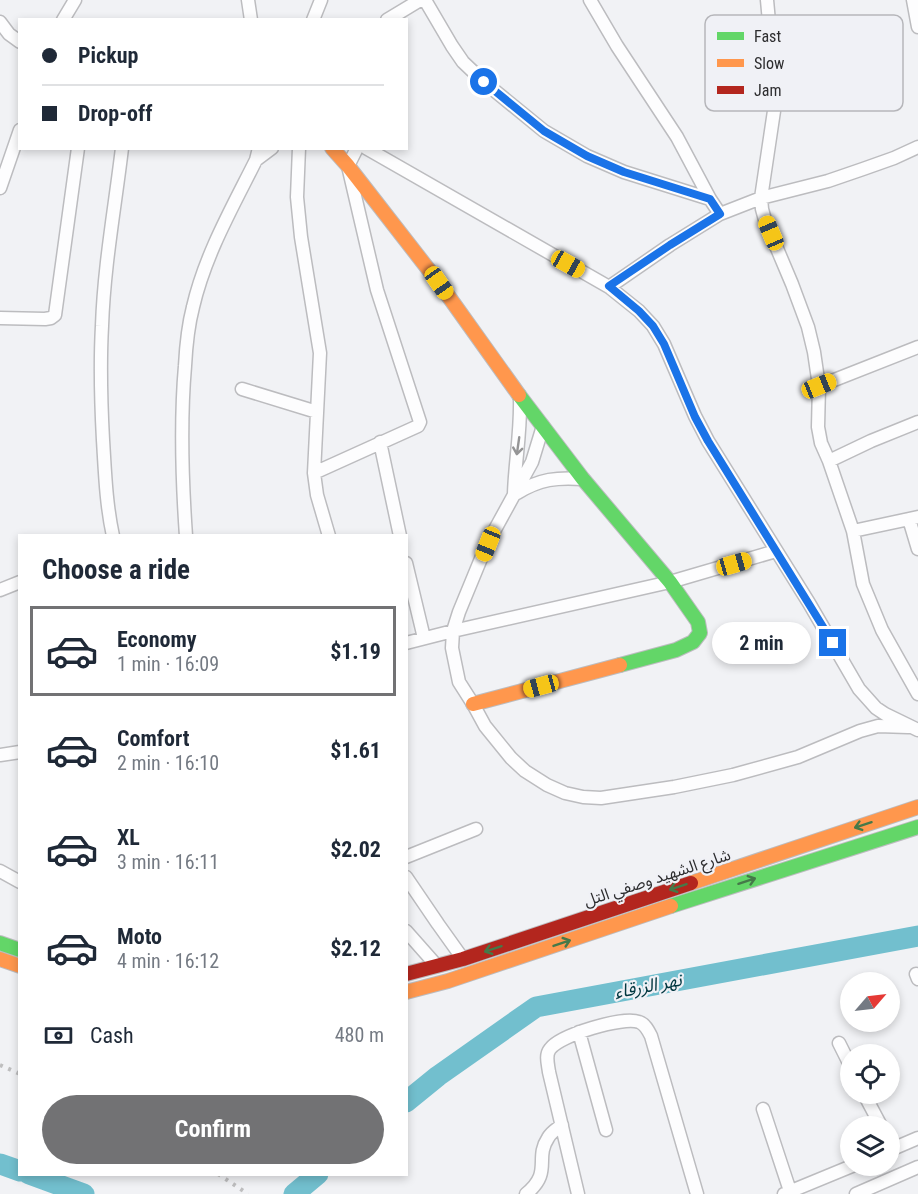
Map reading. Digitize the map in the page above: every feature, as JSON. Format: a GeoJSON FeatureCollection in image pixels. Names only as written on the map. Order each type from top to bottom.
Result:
{"type":"FeatureCollection","features":[{"type":"Feature","properties":{"kind":"main road"},"geometry":{"type":"LineString","coordinates":[[334,150],[439,283],[519,397],[583,479],[670,582],[698,622],[700,633],[693,642],[676,650],[473,704]]}},
{"type":"Feature","properties":{"kind":"main road","name":"شارع الشهيد وصفي التل"},"geometry":{"type":"LineString","coordinates":[[408,974],[464,959],[918,807]]}},
{"type":"Feature","properties":{"kind":"main road","name":"شارع الشهيد وصفي التل"},"geometry":{"type":"LineString","coordinates":[[408,991],[448,981],[699,896],[918,827]]}},
{"type":"Feature","properties":{"kind":"main road"},"geometry":{"type":"LineString","coordinates":[[0,943],[18,950]]}},
{"type":"Feature","properties":{"kind":"main road"},"geometry":{"type":"LineString","coordinates":[[0,959],[18,965]]}},
{"type":"Feature","properties":{"kind":"street"},"geometry":{"type":"LineString","coordinates":[[64,18],[75,0]]}},
{"type":"Feature","properties":{"kind":"street"},"geometry":{"type":"LineString","coordinates":[[248,0],[251,18]]}},
{"type":"Feature","properties":{"kind":"street"},"geometry":{"type":"LineString","coordinates":[[314,18],[321,0]]}},
{"type":"Feature","properties":{"kind":"street"},"geometry":{"type":"LineString","coordinates":[[390,18],[420,0]]}},
{"type":"Feature","properties":{"kind":"street"},"geometry":{"type":"LineString","coordinates":[[425,0],[463,62],[544,131],[587,156],[624,172],[710,199]]}},
{"type":"Feature","properties":{"kind":"street"},"geometry":{"type":"LineString","coordinates":[[590,0],[676,137],[720,214]]}},
{"type":"Feature","properties":{"kind":"street"},"geometry":{"type":"LineString","coordinates":[[913,0],[918,27]]}},
{"type":"Feature","properties":{"kind":"street"},"geometry":{"type":"LineString","coordinates":[[0,22],[18,41]]}},
{"type":"Feature","properties":{"kind":"street"},"geometry":{"type":"LineString","coordinates":[[0,40],[18,43]]}},
{"type":"Feature","properties":{"kind":"street"},"geometry":{"type":"LineString","coordinates":[[774,111],[760,198],[765,220],[808,327],[819,386],[820,443],[829,461],[853,531],[863,584],[869,602],[918,694]]}},
{"type":"Feature","properties":{"kind":"street"},"geometry":{"type":"LineString","coordinates":[[0,188],[18,136]]}},
{"type":"Feature","properties":{"kind":"street"},"geometry":{"type":"LineString","coordinates":[[609,286],[720,214],[760,198],[845,175],[918,147]]}},
{"type":"Feature","properties":{"kind":"street"},"geometry":{"type":"LineString","coordinates":[[0,318],[45,319],[55,315],[78,150]]}},
{"type":"Feature","properties":{"kind":"street"},"geometry":{"type":"LineString","coordinates":[[113,534],[102,424],[102,326],[122,150]]}},
{"type":"Feature","properties":{"kind":"street"},"geometry":{"type":"LineString","coordinates":[[298,150],[297,197],[301,237],[320,353],[314,473],[317,495],[327,534]]}},
{"type":"Feature","properties":{"kind":"street"},"geometry":{"type":"LineString","coordinates":[[314,473],[420,424],[377,290],[348,166],[356,150]]}},
{"type":"Feature","properties":{"kind":"street"},"geometry":{"type":"LineString","coordinates":[[370,150],[609,286],[639,311],[653,326],[664,344],[695,417],[708,441],[860,689],[867,699],[885,714],[915,729]]}},
{"type":"Feature","properties":{"kind":"street"},"geometry":{"type":"LineString","coordinates":[[186,534],[181,428],[186,345],[192,308],[215,244],[258,154]]}},
{"type":"Feature","properties":{"kind":"street"},"geometry":{"type":"LineString","coordinates":[[819,386],[918,347]]}},
{"type":"Feature","properties":{"kind":"street"},"geometry":{"type":"LineString","coordinates":[[243,389],[317,412]]}},
{"type":"Feature","properties":{"kind":"street"},"geometry":{"type":"LineString","coordinates":[[514,495],[514,473],[520,435],[519,397]]}},
{"type":"Feature","properties":{"kind":"street"},"geometry":{"type":"LineString","coordinates":[[829,461],[918,422]]}},
{"type":"Feature","properties":{"kind":"street"},"geometry":{"type":"LineString","coordinates":[[543,426],[532,462],[488,544],[453,631],[452,648],[459,682],[485,726],[497,743],[525,771],[547,785],[566,793],[601,798],[733,775],[783,762],[878,726],[915,729]]}},
{"type":"Feature","properties":{"kind":"street"},"geometry":{"type":"LineString","coordinates":[[380,442],[400,534]]}},
{"type":"Feature","properties":{"kind":"street"},"geometry":{"type":"LineString","coordinates":[[514,495],[546,479],[564,477],[583,479]]}},
{"type":"Feature","properties":{"kind":"street"},"geometry":{"type":"LineString","coordinates":[[853,531],[914,518],[918,549]]}},
{"type":"Feature","properties":{"kind":"street"},"geometry":{"type":"LineString","coordinates":[[408,642],[670,582],[776,551]]}},
{"type":"Feature","properties":{"kind":"street"},"geometry":{"type":"LineString","coordinates":[[408,571],[424,638]]}},
{"type":"Feature","properties":{"kind":"street"},"geometry":{"type":"LineString","coordinates":[[0,590],[18,583]]}},
{"type":"Feature","properties":{"kind":"street"},"geometry":{"type":"LineString","coordinates":[[0,755],[18,752]]}},
{"type":"Feature","properties":{"kind":"street"},"geometry":{"type":"LineString","coordinates":[[408,856],[476,829]]}},
{"type":"Feature","properties":{"kind":"street"},"geometry":{"type":"LineString","coordinates":[[0,871],[18,881]]}},
{"type":"Feature","properties":{"kind":"street"},"geometry":{"type":"LineString","coordinates":[[408,880],[464,959]]}},
{"type":"Feature","properties":{"kind":"street"},"geometry":{"type":"LineString","coordinates":[[408,933],[437,966]]}},
{"type":"Feature","properties":{"kind":"street"},"geometry":{"type":"LineString","coordinates":[[579,1194],[549,1072],[548,1054],[554,1045],[579,1032],[603,1025],[632,1021],[640,1022],[646,1028],[656,1050],[697,1194]]}},
{"type":"Feature","properties":{"kind":"street"},"geometry":{"type":"LineString","coordinates":[[579,1032],[606,1130]]}},
{"type":"Feature","properties":{"kind":"street"},"geometry":{"type":"LineString","coordinates":[[763,1109],[788,1193],[840,1171]]}},
{"type":"Feature","properties":{"kind":"street"},"geometry":{"type":"LineString","coordinates":[[526,1194],[539,1179],[544,1146],[548,1137],[562,1125]]}},
{"type":"Feature","properties":{"kind":"street"},"geometry":{"type":"LineString","coordinates":[[900,1144],[918,1138]]}},
{"type":"Feature","properties":{"kind":"street"},"geometry":{"type":"LineString","coordinates":[[856,1194],[918,1167]]}},
{"type":"Feature","properties":{"kind":"waterway","name":"نهر الزرقاء"},"geometry":{"type":"LineString","coordinates":[[408,1100],[438,1076],[536,1007],[918,936]]}},
{"type":"Feature","properties":{"kind":"waterway","name":"نهر الزرقاء"},"geometry":{"type":"LineString","coordinates":[[0,1164],[18,1170]]}},
{"type":"Feature","properties":{"kind":"waterway","name":"نهر الزرقاء"},"geometry":{"type":"LineString","coordinates":[[34,1176],[84,1194]]}},
{"type":"Feature","properties":{"kind":"waterway","name":"نهر الزرقاء"},"geometry":{"type":"LineString","coordinates":[[294,1194],[316,1176]]}},
{"type":"Feature","properties":{"kind":"railway"},"geometry":{"type":"LineString","coordinates":[[0,1065],[18,1073]]}},
{"type":"Feature","properties":{"kind":"railway"},"geometry":{"type":"LineString","coordinates":[[221,1176],[248,1194]]}},
{"type":"Feature","properties":{"kind":"traffic: fast"},"geometry":{"type":"LineString","coordinates":[[519,395],[583,479],[670,582],[698,622],[700,633],[693,642],[676,650],[620,665]]}},
{"type":"Feature","properties":{"kind":"traffic: fast"},"geometry":{"type":"LineString","coordinates":[[671,906],[918,827]]}},
{"type":"Feature","properties":{"kind":"traffic: fast"},"geometry":{"type":"LineString","coordinates":[[0,943],[18,949]]}},
{"type":"Feature","properties":{"kind":"traffic: slow"},"geometry":{"type":"LineString","coordinates":[[334,150],[439,283],[519,395]]}},
{"type":"Feature","properties":{"kind":"traffic: slow"},"geometry":{"type":"LineString","coordinates":[[473,704],[620,665]]}},
{"type":"Feature","properties":{"kind":"traffic: slow"},"geometry":{"type":"LineString","coordinates":[[691,883],[918,807]]}},
{"type":"Feature","properties":{"kind":"traffic: slow"},"geometry":{"type":"LineString","coordinates":[[408,991],[448,981],[671,906]]}},
{"type":"Feature","properties":{"kind":"traffic: slow"},"geometry":{"type":"LineString","coordinates":[[0,959],[18,965]]}},
{"type":"Feature","properties":{"kind":"traffic: jam"},"geometry":{"type":"LineString","coordinates":[[408,973],[463,959],[691,883]]}},
{"type":"Feature","properties":{"kind":"route"},"geometry":{"type":"LineString","coordinates":[[484,82],[544,131],[587,156],[624,172],[710,199],[720,214],[609,286],[653,326],[664,344],[695,417],[708,441],[833,643]]}}]}
